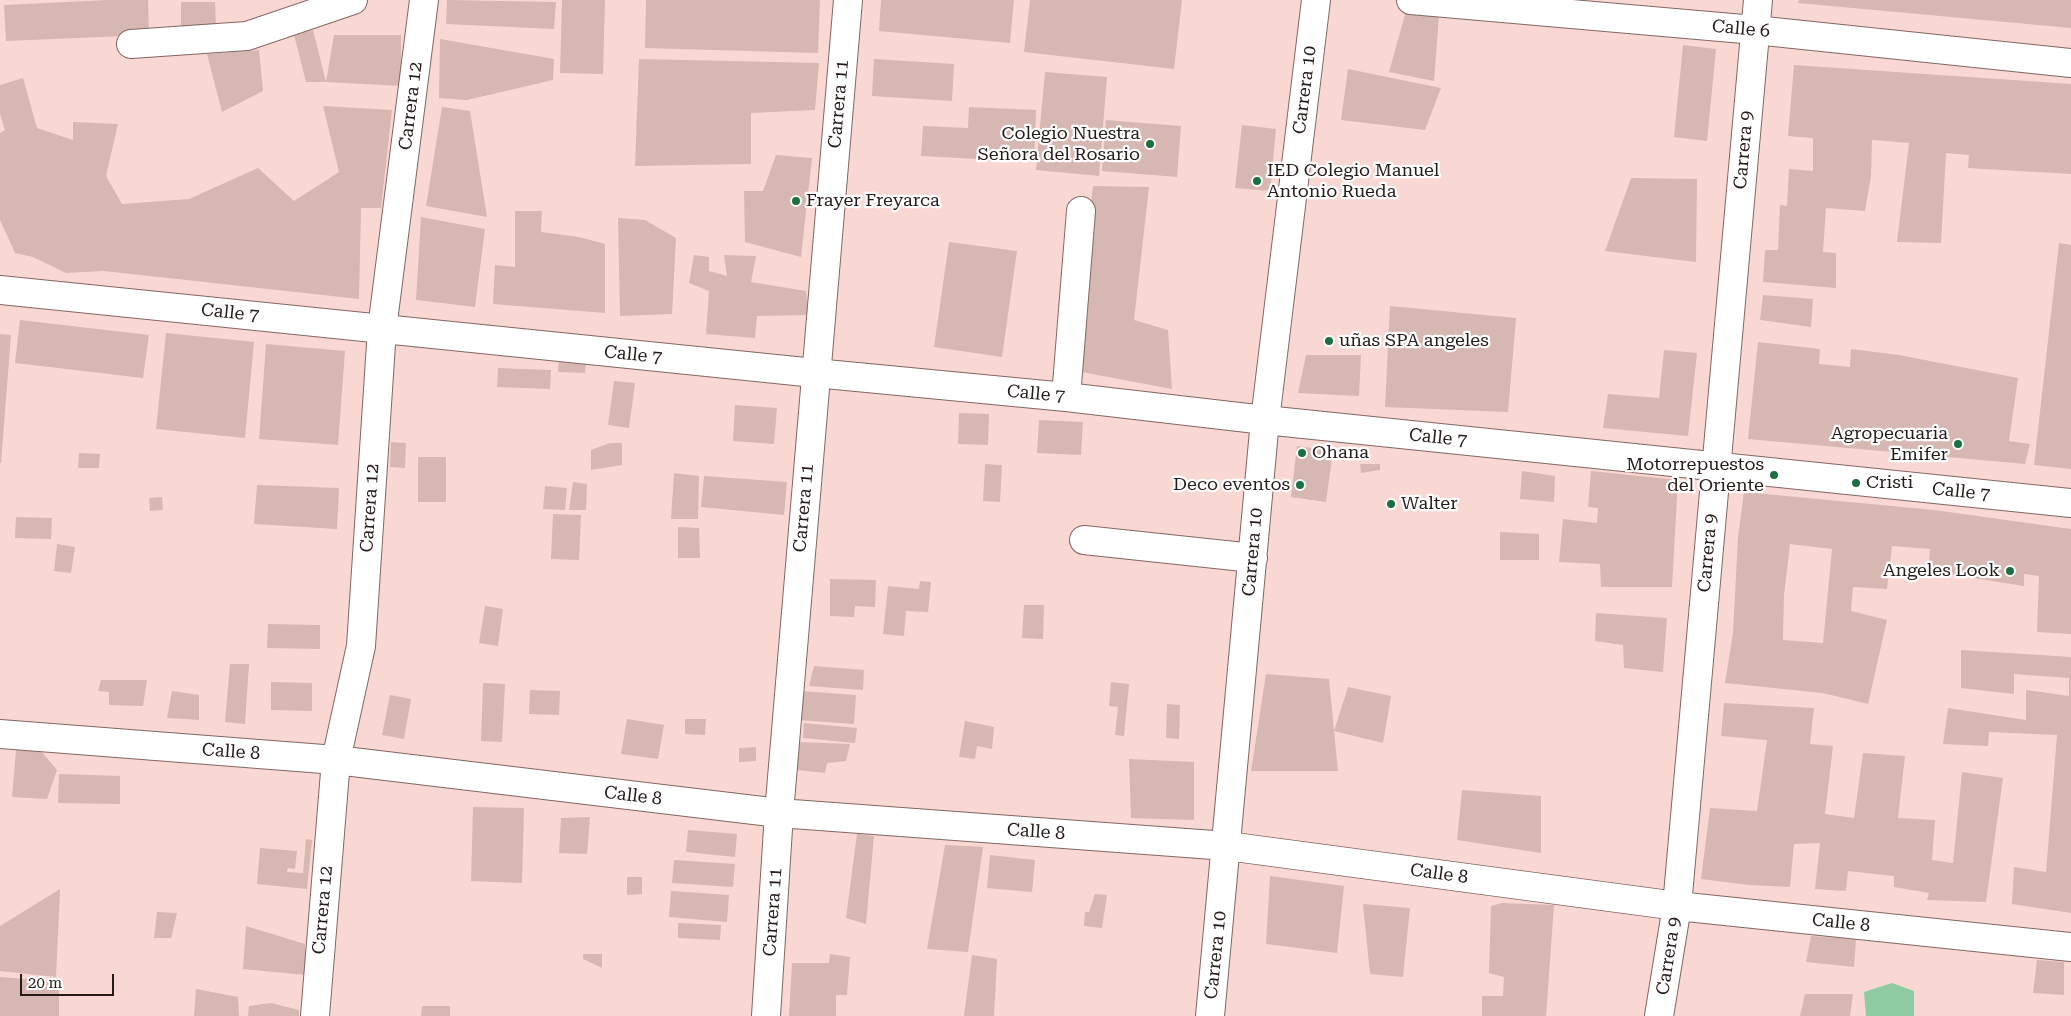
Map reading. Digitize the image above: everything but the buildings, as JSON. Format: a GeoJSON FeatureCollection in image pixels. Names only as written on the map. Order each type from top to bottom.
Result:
{"type":"FeatureCollection","features":[{"type":"Feature","properties":{"kind":"street"},"geometry":{"type":"LineString","coordinates":[[132,44],[247,36],[353,0]]}},
{"type":"Feature","properties":{"kind":"street","name":"Carrera 12"},"geometry":{"type":"LineString","coordinates":[[315,1016],[336,760],[361,646],[382,329],[424,0]]}},
{"type":"Feature","properties":{"kind":"street","name":"Carrera 11"},"geometry":{"type":"LineString","coordinates":[[766,1016],[779,813],[848,0]]}},
{"type":"Feature","properties":{"kind":"street","name":"Carrera 10"},"geometry":{"type":"LineString","coordinates":[[1210,1016],[1265,420],[1316,0]]}},
{"type":"Feature","properties":{"kind":"street","name":"Calle 6"},"geometry":{"type":"LineString","coordinates":[[1411,0],[1755,30],[2071,63]]}},
{"type":"Feature","properties":{"kind":"street","name":"Carrera 9"},"geometry":{"type":"LineString","coordinates":[[1659,1016],[1677,906],[1758,0]]}},
{"type":"Feature","properties":{"kind":"street"},"geometry":{"type":"LineString","coordinates":[[1066,397],[1081,210]]}},
{"type":"Feature","properties":{"kind":"street","name":"Calle 7"},"geometry":{"type":"LineString","coordinates":[[0,290],[815,374],[1066,397],[1265,420],[2071,503]]}},
{"type":"Feature","properties":{"kind":"street"},"geometry":{"type":"LineString","coordinates":[[1084,540],[1253,558]]}},
{"type":"Feature","properties":{"kind":"street","name":"Calle 8"},"geometry":{"type":"LineString","coordinates":[[0,734],[336,760],[779,813],[1227,846],[1677,906],[2071,947]]}},
{"type":"Feature","properties":{"kind":"green space"},"geometry":{"type":"Polygon","coordinates":[[[1892,983],[1914,991],[1914,1016],[1866,1016],[1864,992],[1892,983]]]}},
{"type":"Feature","properties":{"kind":"place","name":"Colegio Nuestra Señora del Rosario"},"geometry":{"type":"Point","coordinates":[1150,144]}},
{"type":"Feature","properties":{"kind":"place","name":"IED Colegio Manuel Antonio Rueda"},"geometry":{"type":"Point","coordinates":[1257,181]}},
{"type":"Feature","properties":{"kind":"place","name":"Frayer Freyarca"},"geometry":{"type":"Point","coordinates":[796,201]}},
{"type":"Feature","properties":{"kind":"place","name":"uñas SPA angeles"},"geometry":{"type":"Point","coordinates":[1329,341]}},
{"type":"Feature","properties":{"kind":"place","name":"Agropecuaria Emifer"},"geometry":{"type":"Point","coordinates":[1958,444]}},
{"type":"Feature","properties":{"kind":"place","name":"Ohana"},"geometry":{"type":"Point","coordinates":[1302,453]}},
{"type":"Feature","properties":{"kind":"place","name":"Motorrepuestos del Oriente"},"geometry":{"type":"Point","coordinates":[1774,475]}},
{"type":"Feature","properties":{"kind":"place","name":"Cristi"},"geometry":{"type":"Point","coordinates":[1856,483]}},
{"type":"Feature","properties":{"kind":"place","name":"Deco eventos"},"geometry":{"type":"Point","coordinates":[1300,485]}},
{"type":"Feature","properties":{"kind":"place","name":"Walter"},"geometry":{"type":"Point","coordinates":[1391,504]}},
{"type":"Feature","properties":{"kind":"place","name":"Angeles Look"},"geometry":{"type":"Point","coordinates":[2010,571]}}]}
